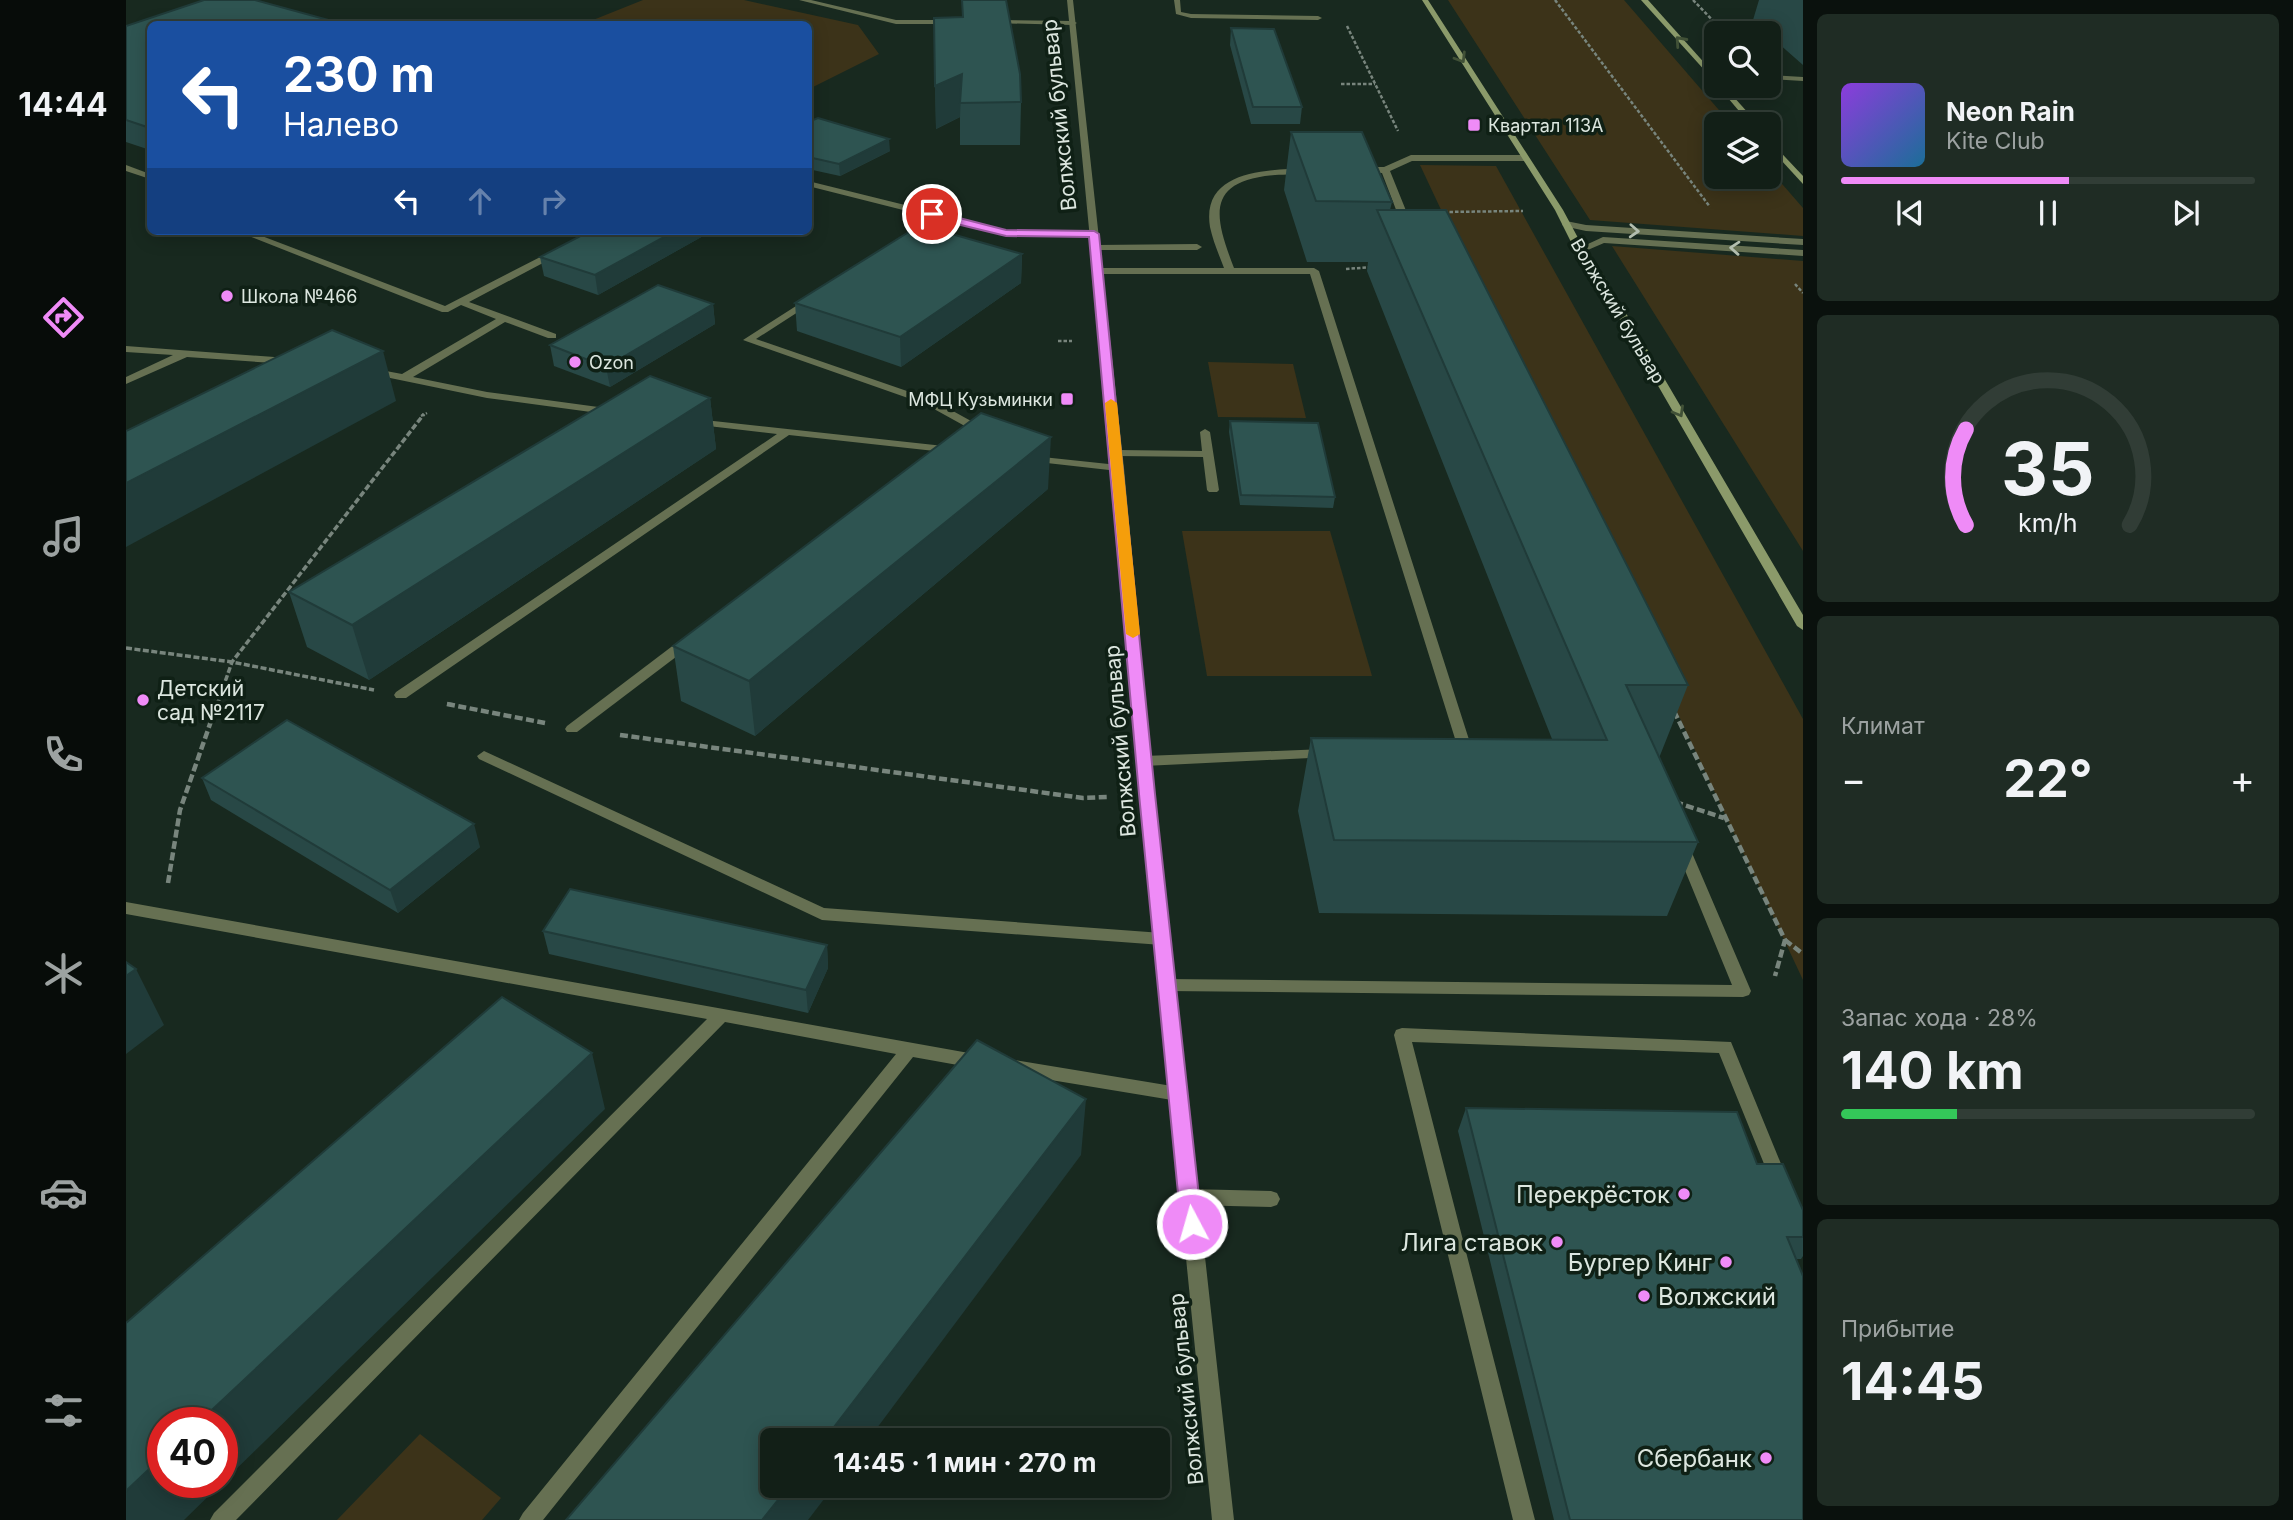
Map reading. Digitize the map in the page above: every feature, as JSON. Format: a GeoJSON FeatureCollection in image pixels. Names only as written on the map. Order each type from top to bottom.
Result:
{"type":"FeatureCollection","features":[{"type":"Feature","properties":{"kind":"main road","name":"Волжский бульвар"},"geometry":{"type":"LineString","coordinates":[[1425,0],[1566,223],[1580,250],[1598,274],[1803,626]]}},
{"type":"Feature","properties":{"kind":"main road"},"geometry":{"type":"LineString","coordinates":[[1644,0],[1704,67]]}},
{"type":"Feature","properties":{"kind":"main road"},"geometry":{"type":"LineString","coordinates":[[1732,98],[1744,112]]}},
{"type":"Feature","properties":{"kind":"main road"},"geometry":{"type":"LineString","coordinates":[[1781,156],[1803,181]]}},
{"type":"Feature","properties":{"kind":"street"},"geometry":{"type":"LineString","coordinates":[[802,0],[896,22],[963,22]]}},
{"type":"Feature","properties":{"kind":"street","name":"Волжский бульвар"},"geometry":{"type":"LineString","coordinates":[[1070,0],[1118,468],[1144,761],[1223,1520]]}},
{"type":"Feature","properties":{"kind":"street"},"geometry":{"type":"LineString","coordinates":[[1177,0],[1178,13],[1191,16],[1318,18]]}},
{"type":"Feature","properties":{"kind":"street"},"geometry":{"type":"LineString","coordinates":[[977,22],[1073,23]]}},
{"type":"Feature","properties":{"kind":"street"},"geometry":{"type":"LineString","coordinates":[[1781,78],[1803,79]]}},
{"type":"Feature","properties":{"kind":"street"},"geometry":{"type":"LineString","coordinates":[[1347,171],[1385,170],[1411,158],[1524,158]]}},
{"type":"Feature","properties":{"kind":"street"},"geometry":{"type":"LineString","coordinates":[[126,168],[147,176]]}},
{"type":"Feature","properties":{"kind":"street"},"geometry":{"type":"LineString","coordinates":[[1385,170],[1411,235]]}},
{"type":"Feature","properties":{"kind":"street"},"geometry":{"type":"LineString","coordinates":[[1230,271],[1214,220],[1217,195],[1224,187],[1240,178],[1310,171]]}},
{"type":"Feature","properties":{"kind":"street"},"geometry":{"type":"LineString","coordinates":[[812,184],[1006,233],[1094,234]]}},
{"type":"Feature","properties":{"kind":"street"},"geometry":{"type":"LineString","coordinates":[[1566,223],[1586,228],[1803,242]]}},
{"type":"Feature","properties":{"kind":"street"},"geometry":{"type":"LineString","coordinates":[[251,235],[445,310],[560,250]]}},
{"type":"Feature","properties":{"kind":"street"},"geometry":{"type":"LineString","coordinates":[[1580,250],[1603,240],[1803,253]]}},
{"type":"Feature","properties":{"kind":"street"},"geometry":{"type":"LineString","coordinates":[[1096,248],[1197,247]]}},
{"type":"Feature","properties":{"kind":"street"},"geometry":{"type":"LineString","coordinates":[[1098,271],[1314,271],[1465,749],[1438,750]]}},
{"type":"Feature","properties":{"kind":"street"},"geometry":{"type":"LineString","coordinates":[[816,297],[748,340],[929,402],[967,423],[980,444]]}},
{"type":"Feature","properties":{"kind":"street"},"geometry":{"type":"LineString","coordinates":[[461,302],[552,336]]}},
{"type":"Feature","properties":{"kind":"street"},"geometry":{"type":"LineString","coordinates":[[405,377],[504,318]]}},
{"type":"Feature","properties":{"kind":"street"},"geometry":{"type":"LineString","coordinates":[[126,349],[307,363]]}},
{"type":"Feature","properties":{"kind":"street"},"geometry":{"type":"LineString","coordinates":[[126,381],[185,353]]}},
{"type":"Feature","properties":{"kind":"street"},"geometry":{"type":"LineString","coordinates":[[357,369],[487,395],[621,413]]}},
{"type":"Feature","properties":{"kind":"street"},"geometry":{"type":"LineString","coordinates":[[676,420],[965,452]]}},
{"type":"Feature","properties":{"kind":"street"},"geometry":{"type":"LineString","coordinates":[[401,695],[787,432]]}},
{"type":"Feature","properties":{"kind":"street"},"geometry":{"type":"LineString","coordinates":[[1205,432],[1213,490]]}},
{"type":"Feature","properties":{"kind":"street"},"geometry":{"type":"LineString","coordinates":[[922,466],[944,449]]}},
{"type":"Feature","properties":{"kind":"street"},"geometry":{"type":"LineString","coordinates":[[1116,453],[1208,454]]}},
{"type":"Feature","properties":{"kind":"street"},"geometry":{"type":"LineString","coordinates":[[1014,457],[1118,468]]}},
{"type":"Feature","properties":{"kind":"street"},"geometry":{"type":"LineString","coordinates":[[572,729],[703,630]]}},
{"type":"Feature","properties":{"kind":"street"},"geometry":{"type":"LineString","coordinates":[[1144,761],[1345,754]]}},
{"type":"Feature","properties":{"kind":"street"},"geometry":{"type":"LineString","coordinates":[[484,755],[822,914],[1162,939]]}},
{"type":"Feature","properties":{"kind":"street"},"geometry":{"type":"LineString","coordinates":[[1167,985],[1743,991],[1676,831]]}},
{"type":"Feature","properties":{"kind":"street"},"geometry":{"type":"LineString","coordinates":[[126,908],[909,1050],[1178,1094]]}},
{"type":"Feature","properties":{"kind":"street"},"geometry":{"type":"LineString","coordinates":[[221,1520],[721,1016]]}},
{"type":"Feature","properties":{"kind":"street"},"geometry":{"type":"LineString","coordinates":[[1524,1520],[1402,1035],[1725,1047],[1787,1199]]}},
{"type":"Feature","properties":{"kind":"street"},"geometry":{"type":"LineString","coordinates":[[530,1520],[909,1050]]}},
{"type":"Feature","properties":{"kind":"street"},"geometry":{"type":"LineString","coordinates":[[1189,1197],[1271,1199]]}},
{"type":"Feature","properties":{"kind":"path"},"geometry":{"type":"LineString","coordinates":[[1555,0],[1713,211]]}},
{"type":"Feature","properties":{"kind":"path"},"geometry":{"type":"LineString","coordinates":[[1693,0],[1713,21]]}},
{"type":"Feature","properties":{"kind":"path"},"geometry":{"type":"LineString","coordinates":[[1343,18],[1411,158]]}},
{"type":"Feature","properties":{"kind":"path"},"geometry":{"type":"LineString","coordinates":[[1341,84],[1376,84]]}},
{"type":"Feature","properties":{"kind":"path"},"geometry":{"type":"LineString","coordinates":[[1314,271],[1374,267]]}},
{"type":"Feature","properties":{"kind":"path"},"geometry":{"type":"LineString","coordinates":[[1795,284],[1803,293]]}},
{"type":"Feature","properties":{"kind":"path"},"geometry":{"type":"LineString","coordinates":[[1058,341],[1073,341]]}},
{"type":"Feature","properties":{"kind":"path"},"geometry":{"type":"LineString","coordinates":[[162,915],[180,810],[232,662],[420,417],[462,388]]}},
{"type":"Feature","properties":{"kind":"path"},"geometry":{"type":"LineString","coordinates":[[1670,801],[1725,818],[1671,706]]}},
{"type":"Feature","properties":{"kind":"path"},"geometry":{"type":"LineString","coordinates":[[1083,798],[1108,797]]}},
{"type":"Feature","properties":{"kind":"path"},"geometry":{"type":"LineString","coordinates":[[1785,940],[1803,954]]}},
{"type":"Feature","properties":{"kind":"shaded area"},"geometry":{"type":"Polygon","coordinates":[[[643,0],[744,0],[858,25],[879,54],[812,88],[812,21],[590,21],[643,0]]]}},
{"type":"Feature","properties":{"kind":"shaded area"},"geometry":{"type":"Polygon","coordinates":[[[1448,0],[1624,0],[1704,93],[1704,98],[1709,98],[1721,112],[1704,112],[1704,189],[1781,189],[1781,183],[1803,208],[1803,236],[1590,220],[1448,0]]]}},
{"type":"Feature","properties":{"kind":"shaded area"},"geometry":{"type":"Polygon","coordinates":[[[1420,165],[1496,166],[1803,719],[1803,980],[1420,165]]]}},
{"type":"Feature","properties":{"kind":"shaded area"},"geometry":{"type":"Polygon","coordinates":[[[1612,246],[1803,261],[1803,551],[1612,246]]]}},
{"type":"Feature","properties":{"kind":"shaded area"},"geometry":{"type":"Polygon","coordinates":[[[1208,362],[1293,364],[1306,418],[1218,417],[1208,362]]]}},
{"type":"Feature","properties":{"kind":"shaded area"},"geometry":{"type":"Polygon","coordinates":[[[1182,531],[1330,531],[1372,676],[1207,676],[1182,531]]]}},
{"type":"Feature","properties":{"kind":"shaded area"},"geometry":{"type":"Polygon","coordinates":[[[420,1434],[501,1498],[482,1520],[337,1520],[420,1434]]]}},
{"type":"Feature","properties":{"kind":"building"},"geometry":{"type":"Polygon","coordinates":[[[204,0],[255,0],[332,21],[147,21],[147,127],[126,120],[126,26],[204,0]]]}},
{"type":"Feature","properties":{"kind":"building"},"geometry":{"type":"Polygon","coordinates":[[[962,0],[1006,0],[1020,74],[1021,102],[960,103],[962,74],[935,86],[934,18],[963,17],[962,0]]]}},
{"type":"Feature","properties":{"kind":"building"},"geometry":{"type":"Polygon","coordinates":[[[1231,28],[1274,29],[1302,107],[1253,107],[1231,28]]]}},
{"type":"Feature","properties":{"kind":"building"},"geometry":{"type":"Polygon","coordinates":[[[818,118],[889,139],[839,164],[812,158],[812,120],[818,118]]]}},
{"type":"Feature","properties":{"kind":"building"},"geometry":{"type":"Polygon","coordinates":[[[1291,132],[1362,132],[1392,202],[1316,201],[1291,132]]]}},
{"type":"Feature","properties":{"kind":"building"},"geometry":{"type":"Polygon","coordinates":[[[1377,210],[1446,210],[1688,685],[1626,685],[1698,842],[1334,840],[1311,738],[1607,740],[1377,210]]]}},
{"type":"Feature","properties":{"kind":"building"},"geometry":{"type":"Polygon","coordinates":[[[920,225],[1022,254],[900,337],[795,303],[920,225]]]}},
{"type":"Feature","properties":{"kind":"building"},"geometry":{"type":"Polygon","coordinates":[[[582,235],[668,235],[595,275],[540,257],[582,235]]]}},
{"type":"Feature","properties":{"kind":"building"},"geometry":{"type":"Polygon","coordinates":[[[658,285],[713,304],[606,367],[550,345],[658,285]]]}},
{"type":"Feature","properties":{"kind":"building"},"geometry":{"type":"Polygon","coordinates":[[[332,330],[383,351],[126,483],[126,431],[332,330]]]}},
{"type":"Feature","properties":{"kind":"building"},"geometry":{"type":"Polygon","coordinates":[[[650,376],[710,398],[352,625],[289,592],[650,376]]]}},
{"type":"Feature","properties":{"kind":"building"},"geometry":{"type":"Polygon","coordinates":[[[981,413],[1051,437],[749,681],[673,646],[981,413]]]}},
{"type":"Feature","properties":{"kind":"building"},"geometry":{"type":"Polygon","coordinates":[[[1230,421],[1318,423],[1335,497],[1241,495],[1230,421]]]}},
{"type":"Feature","properties":{"kind":"building"},"geometry":{"type":"Polygon","coordinates":[[[287,720],[474,824],[390,890],[202,778],[287,720]]]}},
{"type":"Feature","properties":{"kind":"building"},"geometry":{"type":"Polygon","coordinates":[[[570,889],[827,945],[806,990],[543,931],[570,889]]]}},
{"type":"Feature","properties":{"kind":"building"},"geometry":{"type":"Polygon","coordinates":[[[126,962],[136,969],[126,976],[126,962]]]}},
{"type":"Feature","properties":{"kind":"building"},"geometry":{"type":"Polygon","coordinates":[[[502,997],[592,1053],[215,1407],[147,1407],[147,1471],[126,1491],[126,1323],[502,997]]]}},
{"type":"Feature","properties":{"kind":"building"},"geometry":{"type":"Polygon","coordinates":[[[977,1040],[1086,1099],[833,1428],[760,1428],[760,1498],[779,1498],[762,1520],[566,1520],[977,1040]]]}},
{"type":"Feature","properties":{"kind":"building","name":"Волжский"},"geometry":{"type":"Polygon","coordinates":[[[1466,1108],[1737,1112],[1757,1164],[1783,1164],[1803,1210],[1803,1237],[1787,1237],[1803,1276],[1803,1520],[1570,1520],[1466,1108]]]}},
{"type":"Feature","properties":{"kind":"slow traffic"},"geometry":{"type":"LineString","coordinates":[[1111,403],[1133,634]]}},
{"type":"Feature","properties":{"kind":"place","name":"Квартал 113А"},"geometry":{"type":"Point","coordinates":[1474,125]}},
{"type":"Feature","properties":{"kind":"place","name":"Школа №466"},"geometry":{"type":"Point","coordinates":[227,296]}},
{"type":"Feature","properties":{"kind":"place","name":"Ozon"},"geometry":{"type":"Point","coordinates":[575,362]}},
{"type":"Feature","properties":{"kind":"place","name":"МФЦ Кузьминки"},"geometry":{"type":"Point","coordinates":[1067,399]}},
{"type":"Feature","properties":{"kind":"place","name":"Детский сад №2117"},"geometry":{"type":"Point","coordinates":[143,700]}},
{"type":"Feature","properties":{"kind":"place","name":"Перекрёсток"},"geometry":{"type":"Point","coordinates":[1684,1194]}},
{"type":"Feature","properties":{"kind":"place","name":"Лига ставок"},"geometry":{"type":"Point","coordinates":[1557,1242]}},
{"type":"Feature","properties":{"kind":"place","name":"Бургер Кинг"},"geometry":{"type":"Point","coordinates":[1726,1262]}},
{"type":"Feature","properties":{"kind":"place","name":"Волжский"},"geometry":{"type":"Point","coordinates":[1644,1296]}},
{"type":"Feature","properties":{"kind":"place","name":"Сбербанк"},"geometry":{"type":"Point","coordinates":[1766,1458]}},
{"type":"Feature","properties":{"kind":"route"},"geometry":{"type":"LineString","coordinates":[[932,214],[1006,233],[1094,234],[1147,794],[1192,1224]]}}]}
